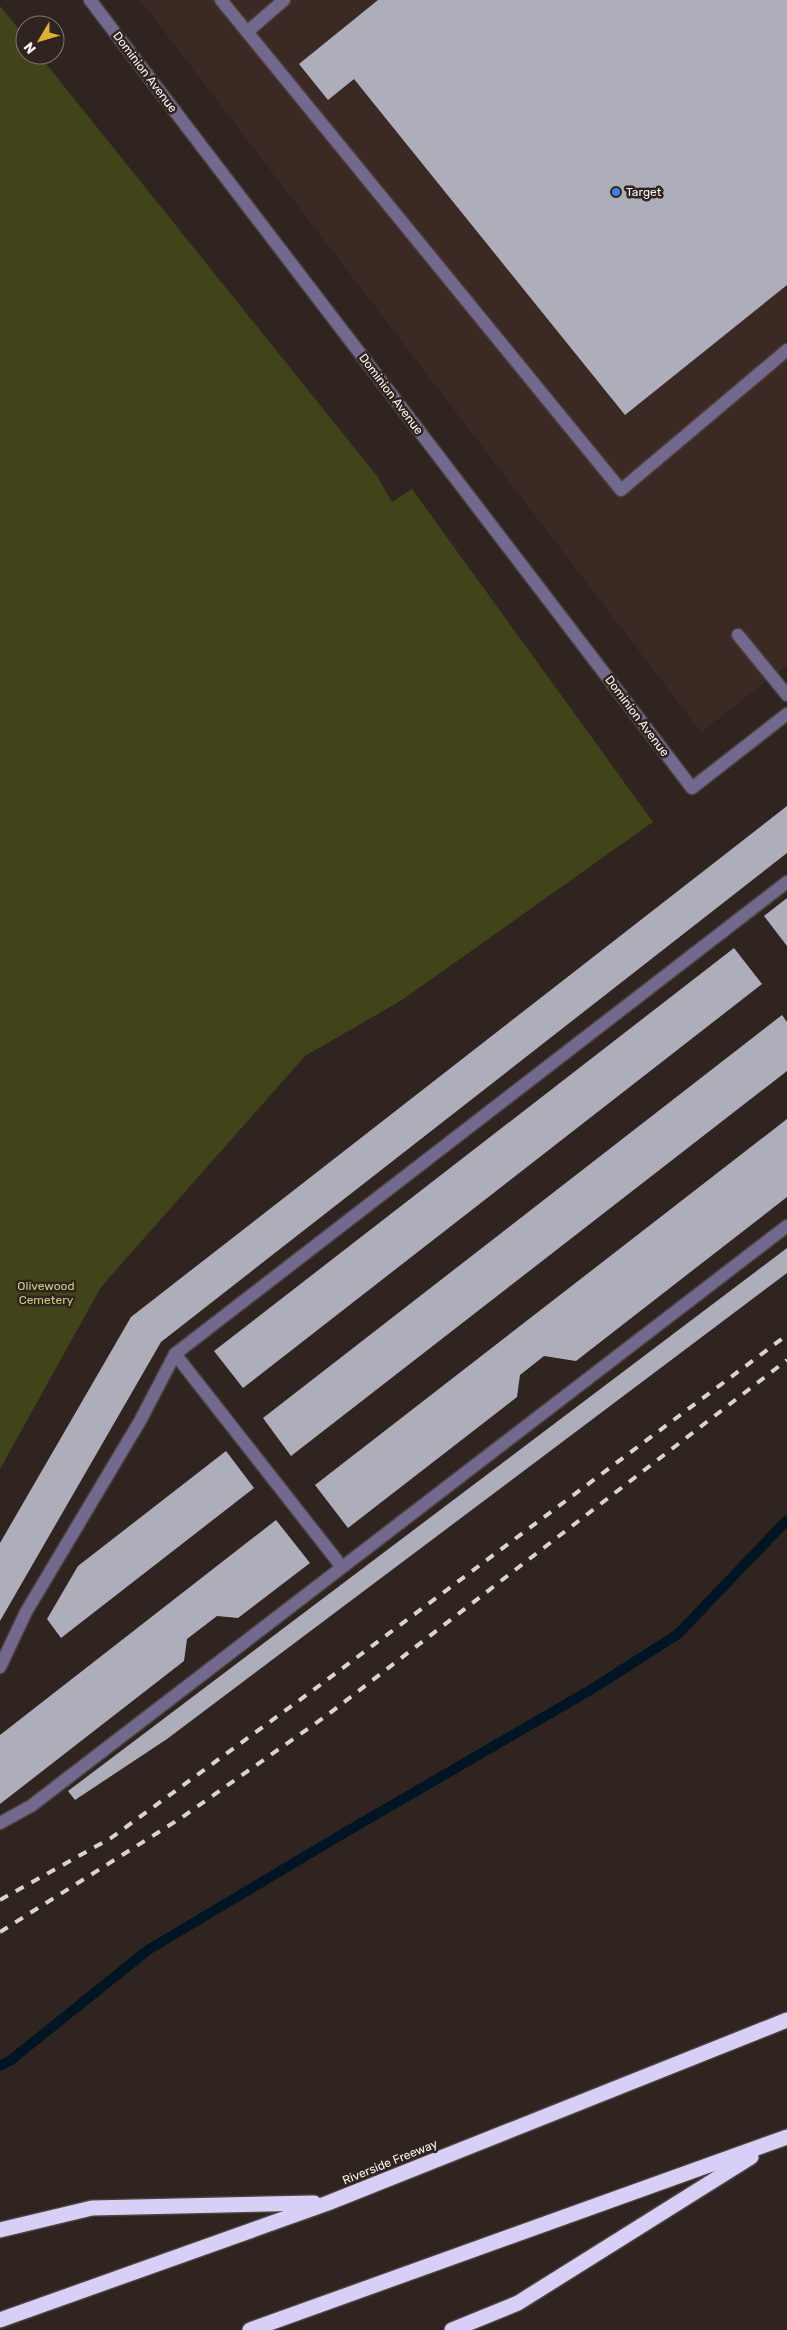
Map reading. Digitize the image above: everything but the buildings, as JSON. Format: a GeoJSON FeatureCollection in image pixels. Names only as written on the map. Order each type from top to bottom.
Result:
{"type":"FeatureCollection","features":[{"type":"Feature","properties":{"kind":"highway","name":"Riverside Freeway"},"geometry":{"type":"LineString","coordinates":[[0,2320],[328,2203],[787,2020]]}},
{"type":"Feature","properties":{"kind":"highway"},"geometry":{"type":"LineString","coordinates":[[250,2330],[781,2139]]}},
{"type":"Feature","properties":{"kind":"highway"},"geometry":{"type":"LineString","coordinates":[[452,2330],[518,2303],[781,2139]]}},
{"type":"Feature","properties":{"kind":"highway"},"geometry":{"type":"LineString","coordinates":[[0,2230],[92,2208],[328,2203]]}},
{"type":"Feature","properties":{"kind":"street","name":"Dominion Avenue"},"geometry":{"type":"LineString","coordinates":[[90,0],[692,788],[787,714]]}},
{"type":"Feature","properties":{"kind":"street"},"geometry":{"type":"LineString","coordinates":[[221,0],[621,490],[787,350]]}},
{"type":"Feature","properties":{"kind":"street"},"geometry":{"type":"LineString","coordinates":[[247,32],[284,0]]}},
{"type":"Feature","properties":{"kind":"street"},"geometry":{"type":"LineString","coordinates":[[738,635],[787,695]]}},
{"type":"Feature","properties":{"kind":"street"},"geometry":{"type":"LineString","coordinates":[[0,1667],[26,1612],[140,1421],[175,1354],[787,882]]}},
{"type":"Feature","properties":{"kind":"street"},"geometry":{"type":"LineString","coordinates":[[0,1823],[31,1806],[787,1226]]}},
{"type":"Feature","properties":{"kind":"street"},"geometry":{"type":"LineString","coordinates":[[175,1354],[342,1567]]}},
{"type":"Feature","properties":{"kind":"shaded area"},"geometry":{"type":"Polygon","coordinates":[[[140,0],[787,0],[787,665],[701,732],[140,0]]]}},
{"type":"Feature","properties":{"kind":"green space","name":"Olivewood Cemetery"},"geometry":{"type":"Polygon","coordinates":[[[0,6],[15,25],[15,65],[47,65],[377,476],[392,502],[412,489],[653,822],[402,1000],[305,1056],[101,1287],[0,1469],[0,6]]]}},
{"type":"Feature","properties":{"kind":"waterway"},"geometry":{"type":"LineString","coordinates":[[0,2066],[11,2060],[148,1950],[592,1689],[678,1634],[787,1520]]}},
{"type":"Feature","properties":{"kind":"railway"},"geometry":{"type":"LineString","coordinates":[[0,1900],[111,1838],[312,1691],[787,1335]]}},
{"type":"Feature","properties":{"kind":"railway"},"geometry":{"type":"LineString","coordinates":[[0,1932],[181,1818],[326,1716],[787,1360]]}},
{"type":"Feature","properties":{"kind":"place","name":"Target"},"geometry":{"type":"Point","coordinates":[616,192]}}]}
